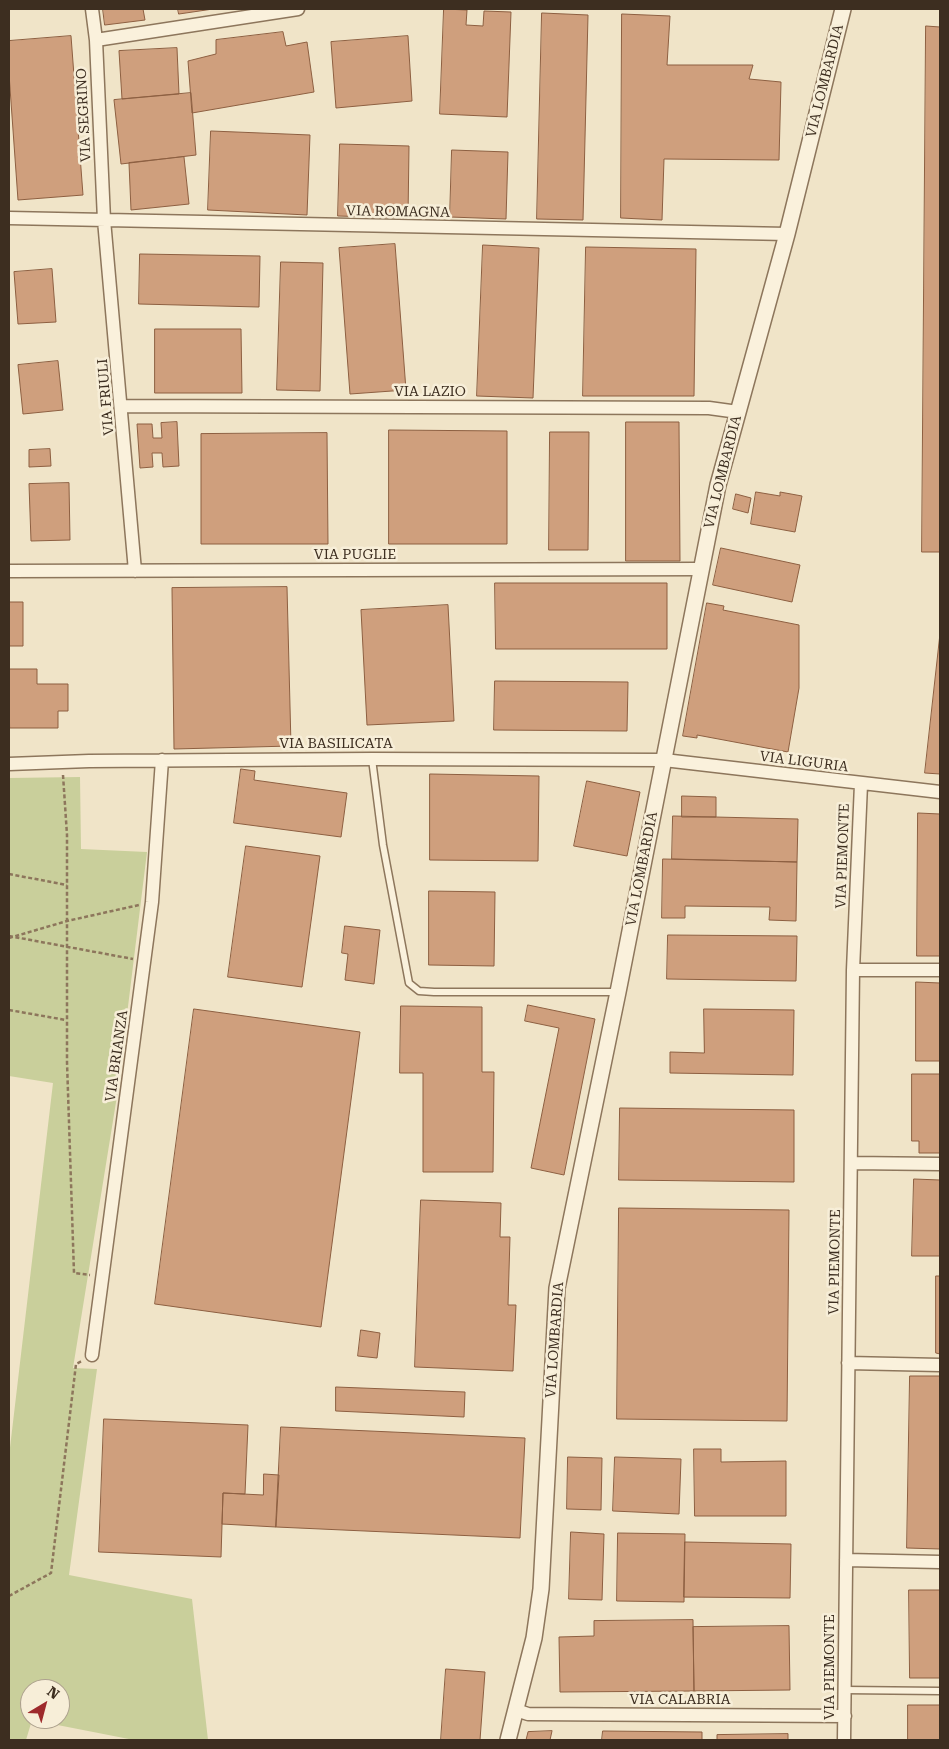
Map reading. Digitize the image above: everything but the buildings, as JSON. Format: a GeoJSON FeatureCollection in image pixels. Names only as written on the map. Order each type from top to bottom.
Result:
{"type":"FeatureCollection","features":[{"type":"Feature","properties":{"kind":"street","name":"VIA SEGRINO"},"geometry":{"type":"LineString","coordinates":[[92,9],[96,40],[104,220]]}},
{"type":"Feature","properties":{"kind":"street"},"geometry":{"type":"LineString","coordinates":[[96,40],[298,9]]}},
{"type":"Feature","properties":{"kind":"street","name":"VIA LOMBARDIA"},"geometry":{"type":"LineString","coordinates":[[508,1740],[534,1638],[541,1589],[557,1288],[618,992],[718,485],[787,234],[843,9]]}},
{"type":"Feature","properties":{"kind":"street","name":"VIA ROMAGNA"},"geometry":{"type":"LineString","coordinates":[[9,218],[787,234]]}},
{"type":"Feature","properties":{"kind":"street","name":"VIA FRIULI"},"geometry":{"type":"LineString","coordinates":[[104,220],[122,406],[135,572]]}},
{"type":"Feature","properties":{"kind":"street","name":"VIA LAZIO"},"geometry":{"type":"LineString","coordinates":[[122,406],[699,408],[738,412]]}},
{"type":"Feature","properties":{"kind":"street","name":"VIA PUGLIE"},"geometry":{"type":"LineString","coordinates":[[9,572],[701,569]]}},
{"type":"Feature","properties":{"kind":"street","name":"VIA BASILICATA"},"geometry":{"type":"LineString","coordinates":[[9,764],[63,761],[162,760],[664,760]]}},
{"type":"Feature","properties":{"kind":"street","name":"VIA BRIANZA"},"geometry":{"type":"LineString","coordinates":[[92,1356],[152,902],[162,760]]}},
{"type":"Feature","properties":{"kind":"street","name":"VIA LIGURIA"},"geometry":{"type":"LineString","coordinates":[[664,760],[940,792]]}},
{"type":"Feature","properties":{"kind":"street","name":"VIA PIEMONTE"},"geometry":{"type":"LineString","coordinates":[[844,1740],[853,970],[861,784]]}},
{"type":"Feature","properties":{"kind":"street"},"geometry":{"type":"LineString","coordinates":[[853,970],[940,970]]}},
{"type":"Feature","properties":{"kind":"street"},"geometry":{"type":"LineString","coordinates":[[851,1163],[940,1164]]}},
{"type":"Feature","properties":{"kind":"street"},"geometry":{"type":"LineString","coordinates":[[848,1363],[940,1365]]}},
{"type":"Feature","properties":{"kind":"street"},"geometry":{"type":"LineString","coordinates":[[846,1560],[940,1562]]}},
{"type":"Feature","properties":{"kind":"street","name":"VIA CALABRIA"},"geometry":{"type":"LineString","coordinates":[[516,1710],[528,1714],[845,1716]]}},
{"type":"Feature","properties":{"kind":"lane"},"geometry":{"type":"LineString","coordinates":[[372,759],[383,845],[409,983],[419,991],[434,992],[618,992]]}},
{"type":"Feature","properties":{"kind":"lane"},"geometry":{"type":"LineString","coordinates":[[845,1690],[940,1691]]}},
{"type":"Feature","properties":{"kind":"path"},"geometry":{"type":"LineString","coordinates":[[63,761],[67,885],[67,1020],[74,1273],[103,1277]]}},
{"type":"Feature","properties":{"kind":"path"},"geometry":{"type":"LineString","coordinates":[[9,874],[67,885]]}},
{"type":"Feature","properties":{"kind":"path"},"geometry":{"type":"LineString","coordinates":[[14,937],[67,921],[152,902]]}},
{"type":"Feature","properties":{"kind":"path"},"geometry":{"type":"LineString","coordinates":[[9,937],[144,962]]}},
{"type":"Feature","properties":{"kind":"path"},"geometry":{"type":"LineString","coordinates":[[9,1010],[67,1020]]}},
{"type":"Feature","properties":{"kind":"path"},"geometry":{"type":"LineString","coordinates":[[9,1596],[51,1573],[76,1364],[92,1356]]}},
{"type":"Feature","properties":{"kind":"green space"},"geometry":{"type":"Polygon","coordinates":[[[80,777],[81,849],[147,852],[117,1096],[73,1368],[97,1369],[69,1575],[192,1599],[208,1740],[134,1740],[70,1727],[70,1679],[20,1679],[20,1729],[29,1729],[26,1740],[9,1740],[9,1456],[53,1083],[9,1076],[9,778],[80,777]]]}}]}
